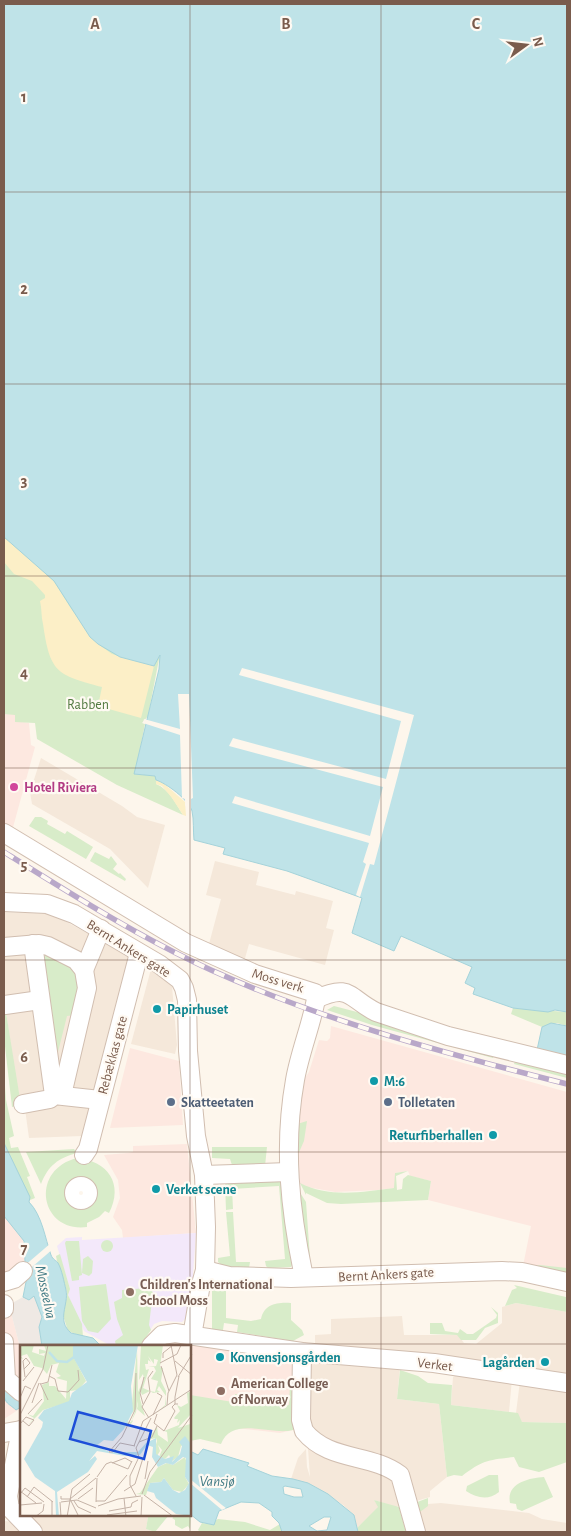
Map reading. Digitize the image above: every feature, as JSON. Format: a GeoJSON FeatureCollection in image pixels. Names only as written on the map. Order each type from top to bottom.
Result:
{"type":"FeatureCollection","features":[{"type":"Feature","properties":{"kind":"street","name":"Moss verk"},"geometry":{"type":"LineString","coordinates":[[4,832],[186,943],[255,974],[280,983],[308,989],[315,993],[316,999],[340,991],[351,994],[366,1007],[384,1015],[448,1036],[567,1065]]}},
{"type":"Feature","properties":{"kind":"street","name":"Bernt Ankers gate"},"geometry":{"type":"LineString","coordinates":[[4,902],[55,906],[101,929],[159,964],[180,980],[184,988],[187,1000],[188,1051],[196,1136],[204,1175],[205,1270],[192,1336]]}},
{"type":"Feature","properties":{"kind":"street"},"geometry":{"type":"LineString","coordinates":[[84,970],[101,929]]}},
{"type":"Feature","properties":{"kind":"street"},"geometry":{"type":"LineString","coordinates":[[33,944],[40,1000],[58,1095]]}},
{"type":"Feature","properties":{"kind":"street"},"geometry":{"type":"LineString","coordinates":[[4,947],[33,944],[48,946],[76,960],[84,970],[87,988],[58,1095]]}},
{"type":"Feature","properties":{"kind":"street","name":"Rebækkas gate"},"geometry":{"type":"LineString","coordinates":[[84,1155],[88,1149],[139,953]]}},
{"type":"Feature","properties":{"kind":"street"},"geometry":{"type":"LineString","coordinates":[[304,1277],[288,1172],[295,1079],[316,999]]}},
{"type":"Feature","properties":{"kind":"street"},"geometry":{"type":"LineString","coordinates":[[5,1005],[40,1000]]}},
{"type":"Feature","properties":{"kind":"street"},"geometry":{"type":"LineString","coordinates":[[23,1104],[50,1099],[58,1095],[100,1100]]}},
{"type":"Feature","properties":{"kind":"street"},"geometry":{"type":"LineString","coordinates":[[204,1175],[288,1172]]}},
{"type":"Feature","properties":{"kind":"street","name":"Bernt Ankers gate"},"geometry":{"type":"LineString","coordinates":[[205,1270],[243,1277],[304,1277],[492,1270],[522,1272],[567,1282]]}},
{"type":"Feature","properties":{"kind":"street"},"geometry":{"type":"LineString","coordinates":[[4,1282],[14,1279],[23,1271]]}},
{"type":"Feature","properties":{"kind":"street","name":"Verket"},"geometry":{"type":"LineString","coordinates":[[152,1345],[156,1340],[168,1334],[192,1336],[302,1352],[434,1364],[567,1383]]}},
{"type":"Feature","properties":{"kind":"street"},"geometry":{"type":"LineString","coordinates":[[4,1342],[6,1378],[20,1391]]}},
{"type":"Feature","properties":{"kind":"street"},"geometry":{"type":"LineString","coordinates":[[302,1352],[301,1420],[304,1431],[331,1452],[388,1467],[400,1475],[416,1532]]}},
{"type":"Feature","properties":{"kind":"street"},"geometry":{"type":"LineString","coordinates":[[4,1433],[20,1430]]}},
{"type":"Feature","properties":{"kind":"street"},"geometry":{"type":"LineString","coordinates":[[20,1435],[9,1486],[7,1508],[33,1532]]}},
{"type":"Feature","properties":{"kind":"shaded area","name":"Hotel Riviera"},"geometry":{"type":"Polygon","coordinates":[[[4,700],[23,722],[29,723],[31,745],[35,747],[12,831],[4,826],[4,700]]]}},
{"type":"Feature","properties":{"kind":"shaded area"},"geometry":{"type":"Polygon","coordinates":[[[41,758],[122,806],[137,817],[165,825],[148,888],[110,849],[32,804],[30,792],[41,758]]]}},
{"type":"Feature","properties":{"kind":"shaded area"},"geometry":{"type":"Polygon","coordinates":[[[215,861],[259,872],[256,885],[295,895],[296,891],[333,901],[326,928],[334,930],[325,965],[249,944],[244,962],[209,944],[221,899],[206,895],[215,861]]]}},
{"type":"Feature","properties":{"kind":"shaded area"},"geometry":{"type":"Polygon","coordinates":[[[4,912],[52,914],[129,956],[82,1136],[29,1138],[25,1109],[22,1109],[14,1069],[4,997],[4,912]]]}},
{"type":"Feature","properties":{"kind":"shaded area","name":"Papirhuset"},"geometry":{"type":"Polygon","coordinates":[[[151,969],[172,986],[177,1045],[175,1054],[131,1044],[151,969]]]}},
{"type":"Feature","properties":{"kind":"shaded area"},"geometry":{"type":"Polygon","coordinates":[[[331,1026],[567,1092],[567,1275],[523,1266],[531,1226],[428,1200],[431,1181],[410,1176],[408,1171],[395,1173],[395,1188],[378,1190],[335,1192],[307,1187],[296,1182],[299,1087],[309,1072],[319,1040],[327,1041],[330,1038],[331,1026]]]}},
{"type":"Feature","properties":{"kind":"shaded area"},"geometry":{"type":"Polygon","coordinates":[[[130,1048],[179,1061],[183,1125],[110,1128],[130,1048]]]}},
{"type":"Feature","properties":{"kind":"shaded area"},"geometry":{"type":"Polygon","coordinates":[[[187,1144],[196,1233],[123,1238],[122,1230],[113,1217],[120,1198],[118,1180],[104,1155],[133,1152],[133,1146],[187,1144]]]}},
{"type":"Feature","properties":{"kind":"shaded area"},"geometry":{"type":"Polygon","coordinates":[[[4,1216],[23,1237],[25,1265],[4,1277],[4,1216]]]}},
{"type":"Feature","properties":{"kind":"shaded area","name":"Children's International School Moss"},"geometry":{"type":"Polygon","coordinates":[[[196,1233],[188,1316],[182,1322],[162,1321],[154,1324],[141,1345],[109,1345],[84,1331],[68,1295],[70,1289],[57,1246],[66,1238],[82,1237],[82,1240],[196,1233]]]}},
{"type":"Feature","properties":{"kind":"shaded area"},"geometry":{"type":"Polygon","coordinates":[[[34,1295],[42,1317],[39,1327],[42,1345],[20,1345],[20,1347],[9,1305],[23,1297],[29,1299],[34,1295]]]}},
{"type":"Feature","properties":{"kind":"shaded area"},"geometry":{"type":"Polygon","coordinates":[[[516,1303],[567,1312],[567,1374],[315,1344],[315,1335],[331,1334],[331,1319],[402,1316],[404,1335],[458,1335],[464,1343],[476,1344],[502,1323],[502,1307],[516,1303]]]}},
{"type":"Feature","properties":{"kind":"shaded area"},"geometry":{"type":"Polygon","coordinates":[[[4,1305],[9,1305],[20,1347],[20,1409],[4,1419],[4,1305]]]}},
{"type":"Feature","properties":{"kind":"shaded area"},"geometry":{"type":"Polygon","coordinates":[[[168,1341],[295,1361],[293,1430],[280,1433],[236,1428],[223,1437],[191,1418],[191,1345],[165,1345],[168,1341]]]}},
{"type":"Feature","properties":{"kind":"shaded area"},"geometry":{"type":"Polygon","coordinates":[[[306,1361],[400,1367],[397,1399],[439,1404],[447,1477],[430,1491],[430,1497],[396,1507],[374,1500],[379,1507],[357,1528],[354,1515],[343,1505],[316,1487],[291,1479],[298,1458],[306,1449],[307,1467],[310,1477],[306,1420],[306,1361]]]}},
{"type":"Feature","properties":{"kind":"shaded area"},"geometry":{"type":"Polygon","coordinates":[[[459,1374],[512,1379],[509,1412],[451,1405],[453,1377],[459,1374]]]}},
{"type":"Feature","properties":{"kind":"shaded area"},"geometry":{"type":"Polygon","coordinates":[[[520,1381],[567,1388],[567,1423],[522,1422],[516,1413],[520,1381]]]}},
{"type":"Feature","properties":{"kind":"shaded area"},"geometry":{"type":"Polygon","coordinates":[[[441,1503],[529,1513],[542,1519],[567,1523],[567,1532],[422,1532],[416,1515],[428,1504],[441,1503]]]}},
{"type":"Feature","properties":{"kind":"shaded area"},"geometry":{"type":"Polygon","coordinates":[[[26,1516],[140,1516],[148,1517],[146,1529],[157,1532],[40,1532],[26,1516]]]}},
{"type":"Feature","properties":{"kind":"shaded area"},"geometry":{"type":"Polygon","coordinates":[[[4,1521],[15,1522],[26,1532],[4,1532],[4,1521]]]}},
{"type":"Feature","properties":{"kind":"green space","name":"Rabben"},"geometry":{"type":"Polygon","coordinates":[[[4,537],[154,666],[160,654],[148,716],[142,723],[145,724],[135,774],[156,776],[156,784],[168,793],[183,815],[117,785],[37,739],[35,723],[15,722],[15,715],[4,714],[4,537]]]}},
{"type":"Feature","properties":{"kind":"green space"},"geometry":{"type":"Polygon","coordinates":[[[35,817],[41,817],[48,821],[47,824],[65,834],[67,831],[93,847],[86,859],[29,826],[35,817]]]}},
{"type":"Feature","properties":{"kind":"green space"},"geometry":{"type":"Polygon","coordinates":[[[95,852],[109,859],[111,856],[117,864],[113,869],[126,879],[125,881],[90,861],[95,852]]]}},
{"type":"Feature","properties":{"kind":"green space"},"geometry":{"type":"Polygon","coordinates":[[[44,951],[80,970],[76,1015],[67,1016],[55,1064],[42,957],[44,951]]]}},
{"type":"Feature","properties":{"kind":"green space"},"geometry":{"type":"Polygon","coordinates":[[[5,1006],[21,1105],[12,1107],[4,1038],[5,1006]]]}},
{"type":"Feature","properties":{"kind":"green space"},"geometry":{"type":"Polygon","coordinates":[[[334,1006],[380,1018],[494,1054],[493,1058],[372,1025],[327,1010],[334,1006]]]}},
{"type":"Feature","properties":{"kind":"green space"},"geometry":{"type":"Polygon","coordinates":[[[513,1008],[567,1012],[567,1026],[557,1023],[542,1027],[511,1014],[513,1008]]]}},
{"type":"Feature","properties":{"kind":"green space"},"geometry":{"type":"Polygon","coordinates":[[[516,1059],[567,1070],[567,1078],[514,1064],[516,1059]]]}},
{"type":"Feature","properties":{"kind":"green space"},"geometry":{"type":"Polygon","coordinates":[[[4,1073],[6,1100],[14,1136],[9,1138],[11,1148],[18,1147],[30,1176],[27,1177],[35,1198],[30,1200],[4,1143],[4,1073]]]}},
{"type":"Feature","properties":{"kind":"green space"},"geometry":{"type":"Polygon","coordinates":[[[307,1121],[304,1141],[297,1157],[297,1124],[307,1121]]]}},
{"type":"Feature","properties":{"kind":"green space"},"geometry":{"type":"Polygon","coordinates":[[[212,1147],[267,1147],[265,1166],[233,1168],[230,1159],[212,1158],[212,1147]]]}},
{"type":"Feature","properties":{"kind":"green space"},"geometry":{"type":"Polygon","coordinates":[[[74,1149],[77,1153],[64,1157],[54,1164],[47,1172],[41,1184],[26,1152],[74,1149]]]}},
{"type":"Feature","properties":{"kind":"green space"},"geometry":{"type":"Polygon","coordinates":[[[77,1158],[88,1160],[105,1169],[114,1184],[115,1193],[109,1213],[105,1211],[99,1217],[87,1223],[87,1227],[71,1226],[59,1220],[51,1211],[46,1199],[47,1187],[52,1175],[62,1165],[77,1158]],[[81,1186],[73,1191],[77,1200],[87,1197],[88,1192],[81,1186]]]}},
{"type":"Feature","properties":{"kind":"green space"},"geometry":{"type":"Polygon","coordinates":[[[408,1171],[396,1176],[397,1190],[402,1189],[403,1179],[408,1175],[431,1181],[428,1200],[327,1203],[306,1193],[306,1195],[300,1183],[322,1191],[346,1193],[371,1191],[394,1188],[395,1173],[408,1171]]]}},
{"type":"Feature","properties":{"kind":"green space"},"geometry":{"type":"Polygon","coordinates":[[[235,1180],[280,1181],[282,1184],[293,1263],[291,1267],[268,1268],[265,1261],[285,1259],[279,1186],[232,1189],[233,1209],[226,1210],[225,1184],[235,1180]]]}},
{"type":"Feature","properties":{"kind":"green space"},"geometry":{"type":"Polygon","coordinates":[[[299,1191],[306,1202],[310,1258],[305,1250],[299,1191]]]}},
{"type":"Feature","properties":{"kind":"green space"},"geometry":{"type":"Polygon","coordinates":[[[226,1212],[233,1212],[236,1262],[250,1262],[249,1268],[224,1267],[218,1262],[218,1258],[230,1256],[226,1212]]]}},
{"type":"Feature","properties":{"kind":"green space"},"geometry":{"type":"Polygon","coordinates":[[[109,1240],[112,1241],[112,1251],[105,1252],[102,1251],[101,1244],[102,1241],[109,1240]]]}},
{"type":"Feature","properties":{"kind":"green space"},"geometry":{"type":"Polygon","coordinates":[[[66,1241],[79,1241],[82,1275],[79,1276],[79,1280],[72,1281],[66,1241]]]}},
{"type":"Feature","properties":{"kind":"green space"},"geometry":{"type":"Polygon","coordinates":[[[60,1254],[70,1289],[68,1295],[82,1324],[83,1337],[68,1331],[62,1312],[67,1292],[56,1256],[60,1254]]]}},
{"type":"Feature","properties":{"kind":"green space"},"geometry":{"type":"Polygon","coordinates":[[[88,1256],[93,1261],[92,1273],[89,1276],[82,1273],[83,1259],[88,1256]]]}},
{"type":"Feature","properties":{"kind":"green space"},"geometry":{"type":"Polygon","coordinates":[[[540,1265],[567,1268],[567,1275],[531,1267],[540,1265]]]}},
{"type":"Feature","properties":{"kind":"green space"},"geometry":{"type":"Polygon","coordinates":[[[212,1282],[216,1282],[218,1289],[226,1291],[226,1318],[251,1321],[261,1319],[268,1307],[281,1303],[291,1303],[291,1320],[302,1330],[304,1335],[293,1341],[237,1332],[238,1325],[224,1323],[223,1330],[212,1330],[212,1282]]]}},
{"type":"Feature","properties":{"kind":"green space"},"geometry":{"type":"Polygon","coordinates":[[[106,1284],[111,1319],[98,1333],[88,1331],[82,1321],[79,1287],[106,1284]]]}},
{"type":"Feature","properties":{"kind":"green space"},"geometry":{"type":"Polygon","coordinates":[[[514,1285],[566,1297],[567,1312],[516,1303],[505,1306],[512,1290],[517,1288],[514,1285]]]}},
{"type":"Feature","properties":{"kind":"green space"},"geometry":{"type":"Polygon","coordinates":[[[147,1288],[153,1292],[149,1325],[151,1330],[141,1345],[116,1345],[115,1341],[123,1335],[117,1319],[114,1302],[122,1298],[122,1290],[147,1288]]]}},
{"type":"Feature","properties":{"kind":"green space"},"geometry":{"type":"Polygon","coordinates":[[[491,1307],[498,1313],[498,1323],[485,1328],[476,1340],[461,1340],[457,1335],[430,1334],[430,1323],[442,1323],[445,1331],[458,1333],[460,1329],[467,1334],[473,1334],[496,1318],[497,1315],[491,1307]]]}},
{"type":"Feature","properties":{"kind":"green space"},"geometry":{"type":"Polygon","coordinates":[[[400,1370],[418,1376],[428,1383],[452,1385],[451,1405],[518,1413],[522,1422],[567,1423],[567,1462],[539,1472],[519,1467],[514,1457],[505,1458],[481,1464],[462,1476],[454,1475],[447,1477],[439,1404],[397,1399],[400,1370]]]}},
{"type":"Feature","properties":{"kind":"green space"},"geometry":{"type":"Polygon","coordinates":[[[290,1385],[295,1387],[295,1428],[293,1430],[274,1431],[243,1428],[234,1430],[226,1435],[221,1444],[200,1439],[191,1441],[191,1395],[233,1402],[235,1394],[289,1405],[290,1385]]]}},
{"type":"Feature","properties":{"kind":"green space"},"geometry":{"type":"Polygon","coordinates":[[[489,1475],[498,1475],[499,1492],[495,1495],[482,1498],[466,1491],[467,1486],[489,1475]]]}},
{"type":"Feature","properties":{"kind":"green space"},"geometry":{"type":"Polygon","coordinates":[[[544,1477],[553,1497],[522,1511],[517,1509],[516,1504],[510,1503],[510,1496],[515,1486],[526,1480],[544,1477]]]}},
{"type":"Feature","properties":{"kind":"green space"},"geometry":{"type":"Polygon","coordinates":[[[428,1498],[428,1506],[416,1515],[412,1504],[428,1498]]]}},
{"type":"Feature","properties":{"kind":"green space"},"geometry":{"type":"Polygon","coordinates":[[[374,1500],[399,1507],[406,1532],[358,1532],[357,1528],[378,1507],[374,1500]]]}},
{"type":"Feature","properties":{"kind":"green space"},"geometry":{"type":"Polygon","coordinates":[[[140,1516],[168,1516],[155,1532],[146,1529],[148,1517],[140,1516]]]}},
{"type":"Feature","properties":{"kind":"green space"},"geometry":{"type":"Polygon","coordinates":[[[176,1516],[191,1516],[190,1529],[188,1526],[182,1529],[175,1525],[175,1520],[172,1518],[176,1516]]]}},
{"type":"Feature","properties":{"kind":"green space"},"geometry":{"type":"Polygon","coordinates":[[[218,1519],[245,1522],[270,1530],[280,1524],[282,1532],[200,1532],[198,1530],[202,1523],[209,1524],[218,1519]]]}},
{"type":"Feature","properties":{"kind":"sand"},"geometry":{"type":"Polygon","coordinates":[[[4,537],[54,581],[70,607],[98,644],[112,654],[154,666],[141,718],[98,706],[102,687],[74,679],[58,669],[49,652],[42,621],[40,601],[45,598],[45,595],[32,581],[14,574],[4,562],[4,537]]]}},
{"type":"Feature","properties":{"kind":"sand"},"geometry":{"type":"Polygon","coordinates":[[[156,780],[161,781],[185,802],[186,816],[183,815],[162,786],[156,784],[156,780]]]}},
{"type":"Feature","properties":{"kind":"water"},"geometry":{"type":"Polygon","coordinates":[[[4,4],[567,4],[567,1012],[513,1008],[473,994],[475,988],[465,983],[472,967],[401,936],[394,951],[352,933],[362,898],[287,871],[223,854],[225,848],[194,840],[192,811],[187,802],[171,788],[156,780],[155,776],[134,774],[159,669],[160,655],[154,666],[120,657],[98,644],[90,637],[54,581],[4,537],[4,4]]]}},
{"type":"Feature","properties":{"kind":"water"},"geometry":{"type":"Polygon","coordinates":[[[551,1023],[567,1026],[567,1058],[537,1050],[542,1027],[551,1023]]]}},
{"type":"Feature","properties":{"kind":"water","name":"Mosseelva"},"geometry":{"type":"Polygon","coordinates":[[[4,1143],[30,1197],[29,1202],[40,1220],[51,1255],[61,1269],[66,1290],[64,1323],[71,1333],[93,1338],[100,1345],[42,1345],[39,1327],[42,1317],[34,1296],[29,1300],[23,1297],[26,1282],[24,1241],[4,1216],[4,1143]]]}},
{"type":"Feature","properties":{"kind":"water"},"geometry":{"type":"Polygon","coordinates":[[[4,1389],[20,1400],[20,1408],[16,1410],[7,1402],[4,1389]]]}},
{"type":"Feature","properties":{"kind":"water","name":"Vansjø"},"geometry":{"type":"Polygon","coordinates":[[[203,1449],[249,1463],[247,1466],[272,1476],[308,1483],[328,1494],[354,1515],[358,1532],[282,1532],[279,1523],[272,1516],[272,1512],[259,1503],[241,1502],[219,1511],[214,1525],[200,1522],[191,1515],[191,1452],[198,1455],[203,1449]],[[283,1487],[284,1494],[294,1497],[303,1497],[301,1489],[283,1487]],[[324,1517],[309,1526],[317,1531],[327,1530],[331,1517],[324,1517]]]}},
{"type":"Feature","properties":{"kind":"pier"},"geometry":{"type":"Polygon","coordinates":[[[242,668],[414,715],[374,865],[370,864],[360,897],[356,895],[366,864],[363,862],[369,843],[232,803],[235,796],[370,836],[383,787],[229,746],[233,738],[386,779],[401,721],[239,675],[242,668]]]}},
{"type":"Feature","properties":{"kind":"pier"},"geometry":{"type":"Polygon","coordinates":[[[178,694],[189,694],[193,798],[191,799],[191,816],[185,805],[185,799],[182,798],[180,735],[143,723],[144,719],[180,729],[178,694]]]}},
{"type":"Feature","properties":{"kind":"pier"},"geometry":{"type":"Polygon","coordinates":[[[51,1243],[53,1249],[25,1273],[23,1267],[51,1243]]]}},
{"type":"Feature","properties":{"kind":"pier"},"geometry":{"type":"Polygon","coordinates":[[[191,1480],[226,1508],[222,1510],[191,1484],[191,1480]]]}},
{"type":"Feature","properties":{"kind":"railway"},"geometry":{"type":"LineString","coordinates":[[4,852],[158,944],[211,970],[254,988],[297,1005],[386,1035],[567,1084]]}},
{"type":"Feature","properties":{"kind":"place","name":"Hotel Riviera"},"geometry":{"type":"Point","coordinates":[14,787]}},
{"type":"Feature","properties":{"kind":"place","name":"Papirhuset"},"geometry":{"type":"Point","coordinates":[157,1009]}},
{"type":"Feature","properties":{"kind":"place","name":"M:6"},"geometry":{"type":"Point","coordinates":[374,1081]}},
{"type":"Feature","properties":{"kind":"place","name":"Skatteetaten"},"geometry":{"type":"Point","coordinates":[171,1102]}},
{"type":"Feature","properties":{"kind":"place","name":"Tolletaten"},"geometry":{"type":"Point","coordinates":[388,1102]}},
{"type":"Feature","properties":{"kind":"place","name":"Returfiberhallen"},"geometry":{"type":"Point","coordinates":[493,1135]}},
{"type":"Feature","properties":{"kind":"place","name":"Verket scene"},"geometry":{"type":"Point","coordinates":[156,1189]}},
{"type":"Feature","properties":{"kind":"place","name":"Children's International School Moss"},"geometry":{"type":"Point","coordinates":[130,1292]}},
{"type":"Feature","properties":{"kind":"place","name":"Konvensjonsgården"},"geometry":{"type":"Point","coordinates":[220,1357]}},
{"type":"Feature","properties":{"kind":"place","name":"Lagården"},"geometry":{"type":"Point","coordinates":[545,1362]}},
{"type":"Feature","properties":{"kind":"place","name":"American College of Norway"},"geometry":{"type":"Point","coordinates":[221,1391]}}]}
